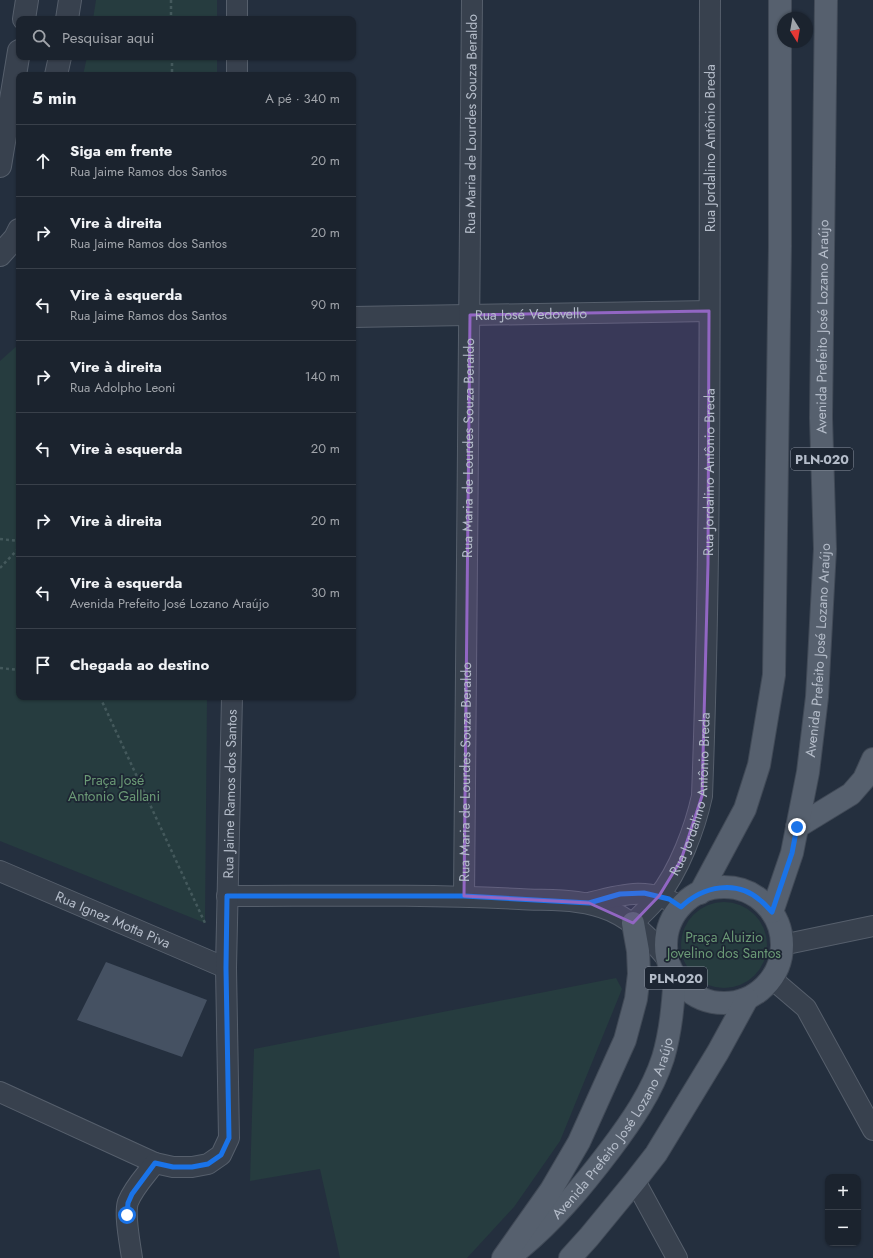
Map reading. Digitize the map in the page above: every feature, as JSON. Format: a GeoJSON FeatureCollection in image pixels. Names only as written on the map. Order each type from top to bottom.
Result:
{"type":"FeatureCollection","features":[{"type":"Feature","properties":{"kind":"main road","name":"PLN-020"},"geometry":{"type":"LineString","coordinates":[[700,893],[745,809],[759,765],[774,675],[780,246],[780,0]]}},
{"type":"Feature","properties":{"kind":"main road","name":"Avenida Prefeito José Lozano Araújo"},"geometry":{"type":"LineString","coordinates":[[772,912],[792,853],[808,772],[817,697],[825,549],[821,410],[826,0]]}},
{"type":"Feature","properties":{"kind":"main road"},"geometry":{"type":"LineString","coordinates":[[797,827],[851,794],[864,779],[873,759]]}},
{"type":"Feature","properties":{"kind":"main road","name":"PLN-020"},"geometry":{"type":"LineString","coordinates":[[715,888],[732,888],[747,892],[761,900],[772,912],[782,945],[778,968],[772,978],[761,990],[747,999],[727,1003],[707,1001],[689,992],[671,968],[666,942],[670,923],[681,907],[689,899],[700,893],[715,888]]}},
{"type":"Feature","properties":{"kind":"main road"},"geometry":{"type":"LineString","coordinates":[[503,1258],[550,1190],[580,1142],[625,1040],[636,999],[639,974],[638,951],[633,923]]}},
{"type":"Feature","properties":{"kind":"main road","name":"Avenida Prefeito José Lozano Araújo"},"geometry":{"type":"LineString","coordinates":[[509,1258],[538,1234],[568,1204],[624,1131],[648,1092],[663,1058],[672,1015],[671,968]]}},
{"type":"Feature","properties":{"kind":"main road","name":"PLN-020"},"geometry":{"type":"LineString","coordinates":[[570,1258],[635,1182],[656,1154],[718,1052],[747,999]]}},
{"type":"Feature","properties":{"kind":"street"},"geometry":{"type":"LineString","coordinates":[[24,16],[27,0]]}},
{"type":"Feature","properties":{"kind":"street"},"geometry":{"type":"LineString","coordinates":[[67,16],[70,0]]}},
{"type":"Feature","properties":{"kind":"street"},"geometry":{"type":"LineString","coordinates":[[237,0],[237,16]]}},
{"type":"Feature","properties":{"kind":"street","name":"Rua Maria de Lourdes Souza Beraldo"},"geometry":{"type":"LineString","coordinates":[[464,896],[472,0]]}},
{"type":"Feature","properties":{"kind":"street","name":"Rua Jordalino Antônio Breda"},"geometry":{"type":"LineString","coordinates":[[633,923],[659,896],[681,860],[699,810],[702,796],[707,601],[710,0]]}},
{"type":"Feature","properties":{"kind":"street"},"geometry":{"type":"LineString","coordinates":[[0,166],[18,60]]}},
{"type":"Feature","properties":{"kind":"street"},"geometry":{"type":"LineString","coordinates":[[57,72],[59,60]]}},
{"type":"Feature","properties":{"kind":"street"},"geometry":{"type":"LineString","coordinates":[[237,60],[237,72]]}},
{"type":"Feature","properties":{"kind":"street"},"geometry":{"type":"LineString","coordinates":[[0,255],[16,236]]}},
{"type":"Feature","properties":{"kind":"street","name":"Rua José Vedovello"},"geometry":{"type":"LineString","coordinates":[[356,317],[708,311]]}},
{"type":"Feature","properties":{"kind":"street","name":"Rua Jaime Ramos dos Santos"},"geometry":{"type":"LineString","coordinates":[[0,1092],[155,1163],[173,1167],[192,1167],[208,1164],[221,1155],[229,1138],[226,968],[232,700]]}},
{"type":"Feature","properties":{"kind":"street","name":"Rua Ignez Motta Piva"},"geometry":{"type":"LineString","coordinates":[[0,870],[226,968]]}},
{"type":"Feature","properties":{"kind":"street"},"geometry":{"type":"LineString","coordinates":[[589,903],[620,894],[644,893],[669,899],[681,907]]}},
{"type":"Feature","properties":{"kind":"street"},"geometry":{"type":"LineString","coordinates":[[227,896],[464,896],[589,903],[612,911],[633,923],[652,940],[671,968]]}},
{"type":"Feature","properties":{"kind":"street"},"geometry":{"type":"LineString","coordinates":[[782,945],[873,926]]}},
{"type":"Feature","properties":{"kind":"street"},"geometry":{"type":"LineString","coordinates":[[772,978],[806,1008],[873,1130]]}},
{"type":"Feature","properties":{"kind":"street"},"geometry":{"type":"LineString","coordinates":[[132,1258],[127,1215],[128,1203],[132,1194],[155,1163]]}},
{"type":"Feature","properties":{"kind":"street"},"geometry":{"type":"LineString","coordinates":[[635,1182],[677,1258]]}},
{"type":"Feature","properties":{"kind":"path"},"geometry":{"type":"LineString","coordinates":[[171,0],[171,16]]}},
{"type":"Feature","properties":{"kind":"path"},"geometry":{"type":"LineString","coordinates":[[172,60],[172,72]]}},
{"type":"Feature","properties":{"kind":"path"},"geometry":{"type":"LineString","coordinates":[[0,539],[16,541]]}},
{"type":"Feature","properties":{"kind":"path"},"geometry":{"type":"LineString","coordinates":[[0,568],[16,551]]}},
{"type":"Feature","properties":{"kind":"path"},"geometry":{"type":"LineString","coordinates":[[0,668],[16,670]]}},
{"type":"Feature","properties":{"kind":"path"},"geometry":{"type":"LineString","coordinates":[[101,700],[204,923]]}},
{"type":"Feature","properties":{"kind":"highlighted area"},"geometry":{"type":"Polygon","coordinates":[[[709,311],[708,563],[702,796],[681,860],[659,896],[633,923],[589,903],[464,896],[470,315],[709,311]]]}},
{"type":"Feature","properties":{"kind":"green space"},"geometry":{"type":"Polygon","coordinates":[[[96,0],[217,0],[217,16],[93,16],[96,0]]]}},
{"type":"Feature","properties":{"kind":"green space"},"geometry":{"type":"Polygon","coordinates":[[[86,60],[217,60],[217,72],[84,72],[86,60]]]}},
{"type":"Feature","properties":{"kind":"green space","name":"Praça José Antonio Gallani"},"geometry":{"type":"Polygon","coordinates":[[[16,347],[16,700],[207,700],[205,923],[0,841],[0,361],[16,347]]]}},
{"type":"Feature","properties":{"kind":"green space","name":"Praça Aluizio Jovelino dos Santos"},"geometry":{"type":"Polygon","coordinates":[[[724,902],[741,905],[755,914],[764,928],[767,945],[764,962],[755,976],[741,985],[724,988],[707,985],[693,976],[684,962],[681,945],[684,928],[693,914],[707,905],[724,902]]]}},
{"type":"Feature","properties":{"kind":"green space"},"geometry":{"type":"Polygon","coordinates":[[[616,978],[622,989],[560,1141],[514,1207],[467,1258],[340,1258],[320,1169],[250,1181],[254,1049],[616,978]]]}},
{"type":"Feature","properties":{"kind":"building"},"geometry":{"type":"Polygon","coordinates":[[[106,962],[207,1000],[182,1057],[77,1020],[106,962]]]}},
{"type":"Feature","properties":{"kind":"route"},"geometry":{"type":"LineString","coordinates":[[127,1215],[128,1203],[132,1194],[155,1163],[173,1167],[192,1167],[208,1164],[221,1155],[229,1138],[226,968],[227,896],[464,896],[589,903],[620,894],[644,893],[669,899],[681,907],[689,899],[700,893],[715,888],[732,888],[747,892],[761,900],[772,912],[792,853],[797,827]]}}]}
